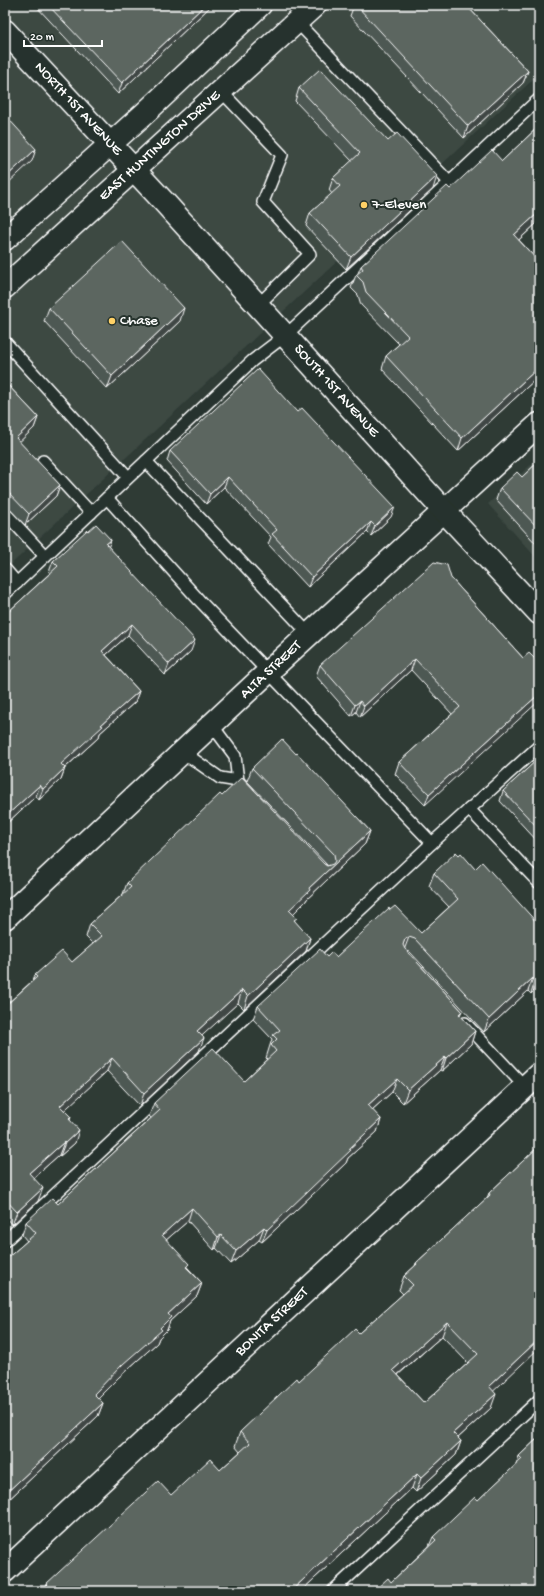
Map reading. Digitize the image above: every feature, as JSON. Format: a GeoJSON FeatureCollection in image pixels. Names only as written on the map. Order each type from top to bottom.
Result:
{"type":"FeatureCollection","features":[{"type":"Feature","properties":{"kind":"street"},"geometry":{"type":"LineString","coordinates":[[5,239],[260,5]]}},
{"type":"Feature","properties":{"kind":"street","name":"EAST HUNTINGTON DRIVE"},"geometry":{"type":"LineString","coordinates":[[5,287],[315,5]]}},
{"type":"Feature","properties":{"kind":"street","name":"NORTH 1ST AVENUE"},"geometry":{"type":"LineString","coordinates":[[5,31],[134,170]]}},
{"type":"Feature","properties":{"kind":"street","name":"SOUTH 1ST AVENUE"},"geometry":{"type":"LineString","coordinates":[[134,170],[286,335],[444,511],[539,613]]}},
{"type":"Feature","properties":{"kind":"street","name":"ALTA STREET"},"geometry":{"type":"LineString","coordinates":[[5,918],[309,634],[539,424]]}},
{"type":"Feature","properties":{"kind":"street","name":"BONITA STREET"},"geometry":{"type":"LineString","coordinates":[[5,1571],[532,1080]]}},
{"type":"Feature","properties":{"kind":"lane"},"geometry":{"type":"LineString","coordinates":[[297,22],[450,182]]}},
{"type":"Feature","properties":{"kind":"lane"},"geometry":{"type":"LineString","coordinates":[[221,91],[282,155],[264,202],[310,254],[258,305]]}},
{"type":"Feature","properties":{"kind":"lane"},"geometry":{"type":"LineString","coordinates":[[5,594],[252,361],[286,335],[539,100]]}},
{"type":"Feature","properties":{"kind":"lane"},"geometry":{"type":"LineString","coordinates":[[5,342],[128,477]]}},
{"type":"Feature","properties":{"kind":"lane"},"geometry":{"type":"LineString","coordinates":[[43,461],[91,513]]}},
{"type":"Feature","properties":{"kind":"lane"},"geometry":{"type":"LineString","coordinates":[[146,461],[309,634]]}},
{"type":"Feature","properties":{"kind":"lane"},"geometry":{"type":"LineString","coordinates":[[107,498],[194,594],[432,843]]}},
{"type":"Feature","properties":{"kind":"lane"},"geometry":{"type":"LineString","coordinates":[[5,513],[45,556]]}},
{"type":"Feature","properties":{"kind":"lane"},"geometry":{"type":"LineString","coordinates":[[5,569],[17,583]]}},
{"type":"Feature","properties":{"kind":"lane"},"geometry":{"type":"LineString","coordinates":[[212,725],[235,756],[238,781],[254,798]]}},
{"type":"Feature","properties":{"kind":"lane"},"geometry":{"type":"LineString","coordinates":[[5,1241],[432,843],[539,746]]}},
{"type":"Feature","properties":{"kind":"lane"},"geometry":{"type":"LineString","coordinates":[[183,752],[220,778],[238,781]]}},
{"type":"Feature","properties":{"kind":"lane"},"geometry":{"type":"LineString","coordinates":[[469,809],[539,883]]}},
{"type":"Feature","properties":{"kind":"lane"},"geometry":{"type":"LineString","coordinates":[[456,1013],[532,1080]]}},
{"type":"Feature","properties":{"kind":"lane"},"geometry":{"type":"LineString","coordinates":[[333,1591],[539,1400]]}},
{"type":"Feature","properties":{"kind":"shaded area"},"geometry":{"type":"Polygon","coordinates":[[[5,5],[539,5],[539,74],[5,570],[5,5]]]}},
{"type":"Feature","properties":{"kind":"shaded area"},"geometry":{"type":"Polygon","coordinates":[[[539,457],[539,561],[488,504],[539,457]]]}},
{"type":"Feature","properties":{"kind":"building"},"geometry":{"type":"Polygon","coordinates":[[[48,5],[205,5],[122,83],[48,5]]]}},
{"type":"Feature","properties":{"kind":"building"},"geometry":{"type":"Polygon","coordinates":[[[356,5],[466,5],[528,71],[468,126],[356,5]]]}},
{"type":"Feature","properties":{"kind":"building"},"geometry":{"type":"Polygon","coordinates":[[[320,69],[388,141],[397,133],[437,176],[351,257],[310,213],[340,186],[333,178],[360,153],[299,88],[320,69]]]}},
{"type":"Feature","properties":{"kind":"building"},"geometry":{"type":"Polygon","coordinates":[[[5,115],[36,149],[5,178],[5,115]]]}},
{"type":"Feature","properties":{"kind":"building"},"geometry":{"type":"Polygon","coordinates":[[[539,126],[539,212],[514,235],[539,262],[539,367],[462,438],[386,356],[408,336],[366,292],[363,282],[356,275],[363,269],[361,266],[447,186],[450,189],[492,150],[502,161],[539,126]]]}},
{"type":"Feature","properties":{"kind":"building"},"geometry":{"type":"Polygon","coordinates":[[[122,241],[184,308],[112,376],[49,308],[122,241]]]}},
{"type":"Feature","properties":{"kind":"building"},"geometry":{"type":"Polygon","coordinates":[[[258,369],[297,412],[302,408],[395,507],[375,526],[371,522],[312,577],[272,534],[277,530],[228,477],[210,494],[170,451],[258,369]]]}},
{"type":"Feature","properties":{"kind":"building"},"geometry":{"type":"Polygon","coordinates":[[[5,382],[38,417],[16,438],[60,485],[29,514],[5,489],[5,382]]]}},
{"type":"Feature","properties":{"kind":"building"},"geometry":{"type":"Polygon","coordinates":[[[539,461],[539,529],[500,488],[517,472],[522,477],[539,461]]]}},
{"type":"Feature","properties":{"kind":"building"},"geometry":{"type":"Polygon","coordinates":[[[96,524],[111,540],[106,544],[195,640],[169,664],[132,624],[102,651],[139,691],[61,764],[65,768],[43,789],[40,785],[5,817],[5,613],[6,614],[58,566],[53,561],[87,530],[88,531],[96,524]]]}},
{"type":"Feature","properties":{"kind":"building"},"geometry":{"type":"Polygon","coordinates":[[[434,562],[447,565],[451,578],[523,658],[529,653],[539,663],[539,694],[429,794],[399,762],[460,707],[415,659],[364,706],[360,701],[355,705],[320,665],[434,562]]]}},
{"type":"Feature","properties":{"kind":"building"},"geometry":{"type":"Polygon","coordinates":[[[282,739],[370,831],[309,888],[310,890],[289,910],[297,918],[294,920],[310,938],[248,996],[242,990],[197,1031],[204,1038],[144,1093],[112,1058],[60,1106],[71,1117],[69,1119],[79,1130],[29,1173],[43,1188],[17,1212],[5,1199],[5,1006],[37,977],[35,975],[62,951],[72,962],[102,936],[90,924],[131,887],[127,883],[220,794],[222,796],[242,777],[324,864],[327,866],[333,864],[335,861],[334,854],[252,768],[282,739]]]}},
{"type":"Feature","properties":{"kind":"building"},"geometry":{"type":"Polygon","coordinates":[[[539,758],[539,829],[503,791],[539,758]]]}},
{"type":"Feature","properties":{"kind":"building"},"geometry":{"type":"Polygon","coordinates":[[[456,852],[459,855],[461,853],[475,869],[482,862],[539,925],[539,977],[535,981],[533,978],[489,1019],[415,939],[409,937],[405,939],[403,945],[405,949],[462,1011],[459,1014],[475,1031],[408,1090],[397,1079],[368,1105],[381,1119],[349,1149],[351,1150],[267,1230],[264,1227],[236,1251],[221,1235],[218,1237],[192,1208],[162,1235],[189,1264],[186,1267],[202,1283],[168,1314],[171,1317],[160,1328],[162,1330],[123,1364],[94,1394],[103,1403],[5,1494],[5,1260],[36,1233],[26,1222],[52,1198],[58,1204],[160,1110],[154,1103],[213,1048],[244,1081],[276,1051],[271,1045],[277,1039],[273,1035],[280,1030],[258,1006],[320,949],[327,957],[332,952],[336,957],[389,908],[390,910],[395,906],[421,933],[458,899],[434,873],[456,852]]]}},
{"type":"Feature","properties":{"kind":"building"},"geometry":{"type":"Polygon","coordinates":[[[539,1146],[539,1339],[489,1386],[496,1394],[453,1433],[461,1441],[421,1478],[417,1474],[291,1591],[53,1591],[46,1584],[158,1481],[171,1495],[210,1459],[220,1470],[250,1443],[240,1432],[297,1378],[299,1381],[355,1329],[359,1333],[413,1285],[404,1276],[417,1264],[416,1263],[490,1195],[489,1193],[539,1146]],[[447,1322],[393,1370],[424,1403],[478,1354],[447,1322]]]}},
{"type":"Feature","properties":{"kind":"building"},"geometry":{"type":"Polygon","coordinates":[[[539,1437],[539,1591],[374,1591],[388,1578],[391,1582],[436,1540],[433,1537],[475,1497],[478,1500],[522,1459],[519,1456],[539,1437]]]}},
{"type":"Feature","properties":{"kind":"place","name":"7-Eleven"},"geometry":{"type":"Point","coordinates":[364,205]}},
{"type":"Feature","properties":{"kind":"place","name":"Chase"},"geometry":{"type":"Point","coordinates":[112,321]}}]}
